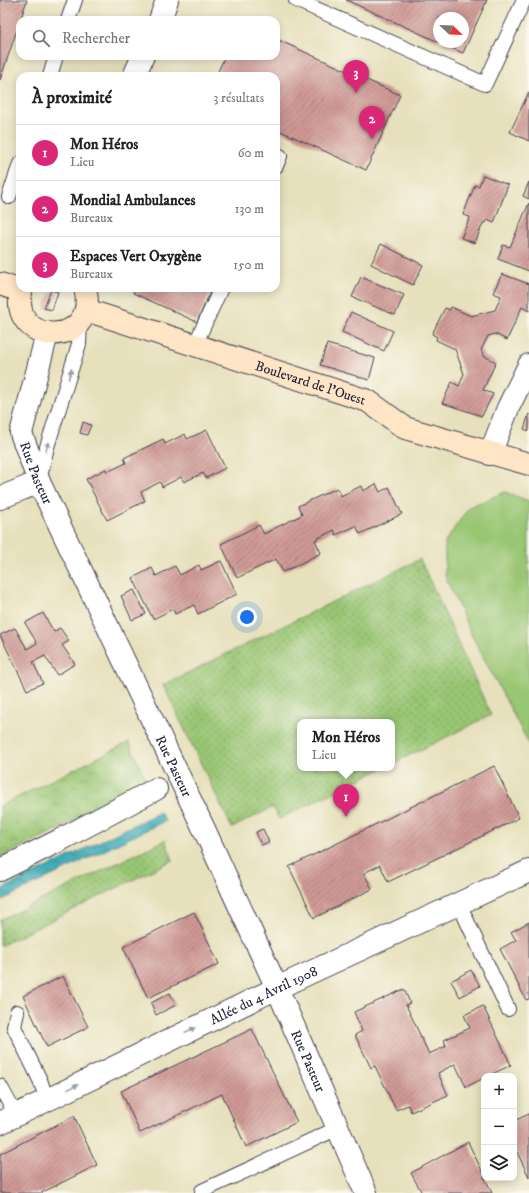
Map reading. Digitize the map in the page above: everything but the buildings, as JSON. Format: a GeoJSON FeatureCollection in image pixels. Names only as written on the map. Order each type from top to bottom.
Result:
{"type":"FeatureCollection","features":[{"type":"Feature","properties":{"kind":"street"},"geometry":{"type":"LineString","coordinates":[[161,16],[167,0]]}},
{"type":"Feature","properties":{"kind":"street"},"geometry":{"type":"LineString","coordinates":[[136,72],[141,60]]}},
{"type":"Feature","properties":{"kind":"street"},"geometry":{"type":"LineString","coordinates":[[0,284],[16,288]]}},
{"type":"Feature","properties":{"kind":"street"},"geometry":{"type":"LineString","coordinates":[[20,292],[20,309],[26,321],[35,329],[46,334],[59,334],[71,330],[83,316],[87,298],[86,292]]}},
{"type":"Feature","properties":{"kind":"street","name":"Boulevard de l'Ouest"},"geometry":{"type":"LineString","coordinates":[[83,316],[195,345],[368,401],[405,428],[490,454],[529,464]]}},
{"type":"Feature","properties":{"kind":"street","name":"Rue Pasteur"},"geometry":{"type":"LineString","coordinates":[[46,334],[21,433],[39,482],[197,816],[276,988],[366,1193]]}},
{"type":"Feature","properties":{"kind":"street"},"geometry":{"type":"LineString","coordinates":[[490,454],[508,408],[529,365]]}},
{"type":"Feature","properties":{"kind":"street"},"geometry":{"type":"LineString","coordinates":[[0,498],[39,482]]}},
{"type":"Feature","properties":{"kind":"street"},"geometry":{"type":"LineString","coordinates":[[0,870],[156,789]]}},
{"type":"Feature","properties":{"kind":"street","name":"Allée du 4 Avril 1908"},"geometry":{"type":"LineString","coordinates":[[8,1119],[276,988],[529,871]]}},
{"type":"Feature","properties":{"kind":"lane"},"geometry":{"type":"LineString","coordinates":[[69,16],[75,0]]}},
{"type":"Feature","properties":{"kind":"lane"},"geometry":{"type":"LineString","coordinates":[[296,0],[485,84],[524,0]]}},
{"type":"Feature","properties":{"kind":"lane"},"geometry":{"type":"LineString","coordinates":[[51,72],[55,60]]}},
{"type":"Feature","properties":{"kind":"lane"},"geometry":{"type":"LineString","coordinates":[[9,197],[16,176]]}},
{"type":"Feature","properties":{"kind":"lane"},"geometry":{"type":"LineString","coordinates":[[195,345],[219,292]]}},
{"type":"Feature","properties":{"kind":"lane"},"geometry":{"type":"LineString","coordinates":[[39,482],[47,446],[79,344],[83,316]]}},
{"type":"Feature","properties":{"kind":"lane"},"geometry":{"type":"LineString","coordinates":[[459,904],[508,1009]]}},
{"type":"Feature","properties":{"kind":"lane"},"geometry":{"type":"LineString","coordinates":[[17,1012],[14,1027],[40,1080],[47,1100]]}},
{"type":"Feature","properties":{"kind":"lane"},"geometry":{"type":"LineString","coordinates":[[0,1086],[8,1119]]}},
{"type":"Feature","properties":{"kind":"lane"},"geometry":{"type":"LineString","coordinates":[[202,1191],[338,1128]]}},
{"type":"Feature","properties":{"kind":"green space"},"geometry":{"type":"Polygon","coordinates":[[[505,492],[529,501],[529,744],[472,636],[445,576],[445,542],[469,507],[505,492]]]}},
{"type":"Feature","properties":{"kind":"green space"},"geometry":{"type":"Polygon","coordinates":[[[420,559],[491,715],[395,763],[395,719],[297,719],[297,771],[377,771],[279,819],[273,807],[232,828],[163,685],[420,559]]]}},
{"type":"Feature","properties":{"kind":"green space"},"geometry":{"type":"Polygon","coordinates":[[[129,742],[149,786],[0,857],[0,806],[129,742]]]}},
{"type":"Feature","properties":{"kind":"green space"},"geometry":{"type":"Polygon","coordinates":[[[165,840],[173,860],[0,946],[0,920],[165,840]]]}},
{"type":"Feature","properties":{"kind":"water"},"geometry":{"type":"Polygon","coordinates":[[[160,812],[165,821],[0,901],[0,890],[160,812]]]}},
{"type":"Feature","properties":{"kind":"place","name":"Espaces Vert Oxygène"},"geometry":{"type":"Point","coordinates":[356,93]}},
{"type":"Feature","properties":{"kind":"place","name":"Mondial Ambulances"},"geometry":{"type":"Point","coordinates":[372,139]}},
{"type":"Feature","properties":{"kind":"place","name":"Mon Héros"},"geometry":{"type":"Point","coordinates":[346,817]}}]}
